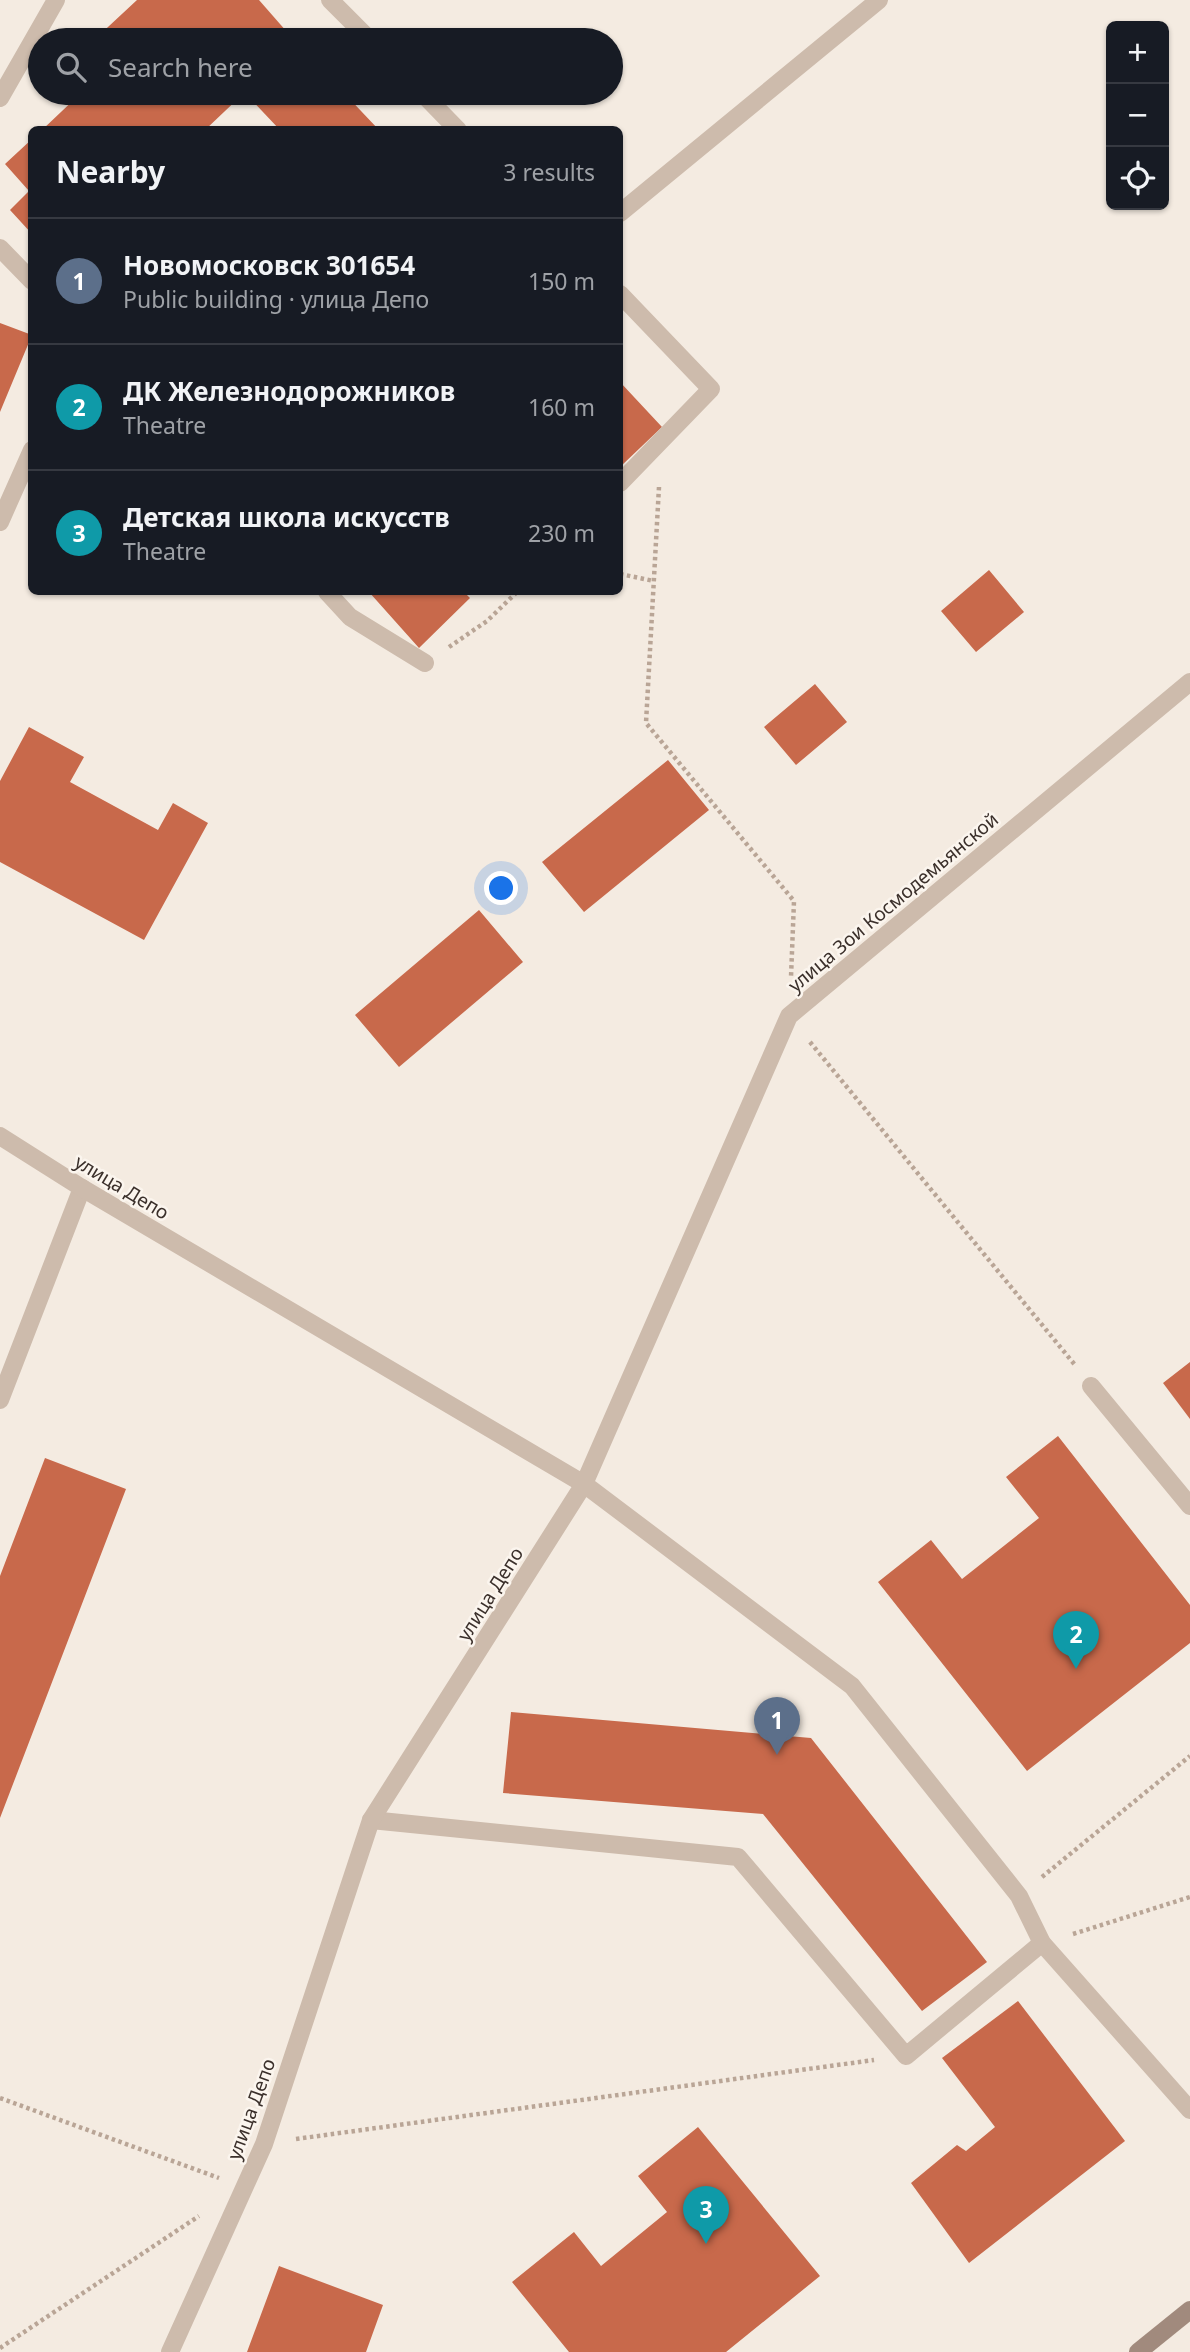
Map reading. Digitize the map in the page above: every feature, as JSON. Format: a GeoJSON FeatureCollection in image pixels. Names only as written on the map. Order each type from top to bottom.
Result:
{"type":"FeatureCollection","features":[{"type":"Feature","properties":{"kind":"main road"},"geometry":{"type":"LineString","coordinates":[[1138,2352],[1190,2310]]}},
{"type":"Feature","properties":{"kind":"street"},"geometry":{"type":"LineString","coordinates":[[40,28],[56,0]]}},
{"type":"Feature","properties":{"kind":"street"},"geometry":{"type":"LineString","coordinates":[[330,0],[358,28]]}},
{"type":"Feature","properties":{"kind":"street"},"geometry":{"type":"LineString","coordinates":[[623,211],[879,0]]}},
{"type":"Feature","properties":{"kind":"street"},"geometry":{"type":"LineString","coordinates":[[0,98],[28,49]]}},
{"type":"Feature","properties":{"kind":"street"},"geometry":{"type":"LineString","coordinates":[[434,105],[454,126]]}},
{"type":"Feature","properties":{"kind":"street"},"geometry":{"type":"LineString","coordinates":[[0,248],[28,277]]}},
{"type":"Feature","properties":{"kind":"street"},"geometry":{"type":"LineString","coordinates":[[623,297],[711,389],[623,480]]}},
{"type":"Feature","properties":{"kind":"street"},"geometry":{"type":"LineString","coordinates":[[0,522],[28,459]]}},
{"type":"Feature","properties":{"kind":"street"},"geometry":{"type":"LineString","coordinates":[[330,595],[350,617],[425,663]]}},
{"type":"Feature","properties":{"kind":"street","name":"улица Зои Космодемьянской"},"geometry":{"type":"LineString","coordinates":[[584,1484],[789,1016],[1190,682]]}},
{"type":"Feature","properties":{"kind":"street","name":"улица Депо"},"geometry":{"type":"LineString","coordinates":[[0,1136],[82,1188],[584,1484],[371,1820],[264,2144],[170,2352]]}},
{"type":"Feature","properties":{"kind":"street"},"geometry":{"type":"LineString","coordinates":[[0,1400],[82,1188]]}},
{"type":"Feature","properties":{"kind":"street"},"geometry":{"type":"LineString","coordinates":[[1091,1386],[1190,1506]]}},
{"type":"Feature","properties":{"kind":"street"},"geometry":{"type":"LineString","coordinates":[[584,1484],[852,1686],[1019,1896],[1042,1943],[1190,2110]]}},
{"type":"Feature","properties":{"kind":"street"},"geometry":{"type":"LineString","coordinates":[[371,1820],[738,1857],[906,2056],[1042,1943]]}},
{"type":"Feature","properties":{"kind":"path"},"geometry":{"type":"LineString","coordinates":[[662,437],[646,723],[794,901],[789,1016],[1091,1386]]}},
{"type":"Feature","properties":{"kind":"path"},"geometry":{"type":"LineString","coordinates":[[623,575],[654,582]]}},
{"type":"Feature","properties":{"kind":"path"},"geometry":{"type":"LineString","coordinates":[[425,663],[487,621],[514,595]]}},
{"type":"Feature","properties":{"kind":"path"},"geometry":{"type":"LineString","coordinates":[[1019,1896],[1190,1756]]}},
{"type":"Feature","properties":{"kind":"path"},"geometry":{"type":"LineString","coordinates":[[1042,1943],[1190,1897]]}},
{"type":"Feature","properties":{"kind":"path"},"geometry":{"type":"LineString","coordinates":[[264,2144],[906,2056]]}},
{"type":"Feature","properties":{"kind":"path"},"geometry":{"type":"LineString","coordinates":[[0,2098],[243,2186]]}},
{"type":"Feature","properties":{"kind":"path"},"geometry":{"type":"LineString","coordinates":[[0,2348],[243,2186]]}},
{"type":"Feature","properties":{"kind":"building"},"geometry":{"type":"Polygon","coordinates":[[[137,0],[259,0],[284,28],[107,28],[137,0]]]}},
{"type":"Feature","properties":{"kind":"building"},"geometry":{"type":"Polygon","coordinates":[[[68,105],[231,105],[209,126],[46,126],[68,105]]]}},
{"type":"Feature","properties":{"kind":"building"},"geometry":{"type":"Polygon","coordinates":[[[256,105],[355,105],[375,126],[276,126],[256,105]]]}},
{"type":"Feature","properties":{"kind":"building"},"geometry":{"type":"Polygon","coordinates":[[[28,143],[28,190],[5,164],[28,143]]]}},
{"type":"Feature","properties":{"kind":"building"},"geometry":{"type":"Polygon","coordinates":[[[28,192],[28,230],[10,210],[28,192]]]}},
{"type":"Feature","properties":{"kind":"building"},"geometry":{"type":"Polygon","coordinates":[[[0,323],[28,334],[28,345],[0,412],[0,323]]]}},
{"type":"Feature","properties":{"kind":"building"},"geometry":{"type":"Polygon","coordinates":[[[623,385],[662,427],[623,464],[623,385]]]}},
{"type":"Feature","properties":{"kind":"building"},"geometry":{"type":"Polygon","coordinates":[[[989,570],[1024,612],[976,652],[941,611],[989,570]]]}},
{"type":"Feature","properties":{"kind":"building"},"geometry":{"type":"Polygon","coordinates":[[[372,595],[467,595],[470,598],[419,648],[372,595]]]}},
{"type":"Feature","properties":{"kind":"building"},"geometry":{"type":"Polygon","coordinates":[[[815,684],[847,722],[796,765],[764,727],[815,684]]]}},
{"type":"Feature","properties":{"kind":"building"},"geometry":{"type":"Polygon","coordinates":[[[29,727],[84,757],[70,782],[158,830],[173,803],[208,823],[144,940],[0,862],[0,781],[29,727]]]}},
{"type":"Feature","properties":{"kind":"building"},"geometry":{"type":"Polygon","coordinates":[[[668,760],[709,810],[584,912],[542,862],[668,760]]]}},
{"type":"Feature","properties":{"kind":"building"},"geometry":{"type":"Polygon","coordinates":[[[479,910],[523,962],[399,1067],[355,1015],[479,910]]]}},
{"type":"Feature","properties":{"kind":"building"},"geometry":{"type":"Polygon","coordinates":[[[1190,1362],[1190,1419],[1163,1383],[1190,1362]]]}},
{"type":"Feature","properties":{"kind":"building"},"geometry":{"type":"Polygon","coordinates":[[[1058,1436],[1190,1605],[1190,1643],[1027,1771],[878,1582],[931,1540],[962,1579],[1039,1518],[1006,1477],[1058,1436]]]}},
{"type":"Feature","properties":{"kind":"building"},"geometry":{"type":"Polygon","coordinates":[[[45,1458],[126,1489],[0,1818],[0,1576],[45,1458]]]}},
{"type":"Feature","properties":{"kind":"building"},"geometry":{"type":"Polygon","coordinates":[[[511,1712],[811,1738],[987,1962],[922,2011],[763,1814],[503,1793],[511,1712]]]}},
{"type":"Feature","properties":{"kind":"building"},"geometry":{"type":"Polygon","coordinates":[[[1018,2001],[1125,2141],[969,2263],[911,2183],[957,2145],[966,2151],[995,2127],[942,2058],[1018,2001]]]}},
{"type":"Feature","properties":{"kind":"building"},"geometry":{"type":"Polygon","coordinates":[[[698,2127],[820,2276],[726,2352],[569,2352],[512,2282],[574,2232],[601,2266],[667,2212],[638,2176],[698,2127]]]}},
{"type":"Feature","properties":{"kind":"building"},"geometry":{"type":"Polygon","coordinates":[[[279,2266],[383,2305],[366,2352],[247,2352],[279,2266]]]}},
{"type":"Feature","properties":{"kind":"place","name":"ДК Железнодорожников"},"geometry":{"type":"Point","coordinates":[1076,1669]}},
{"type":"Feature","properties":{"kind":"place","name":"Новомосковск 301654"},"geometry":{"type":"Point","coordinates":[777,1755]}},
{"type":"Feature","properties":{"kind":"place","name":"Детская школа искусств"},"geometry":{"type":"Point","coordinates":[706,2244]}}]}
